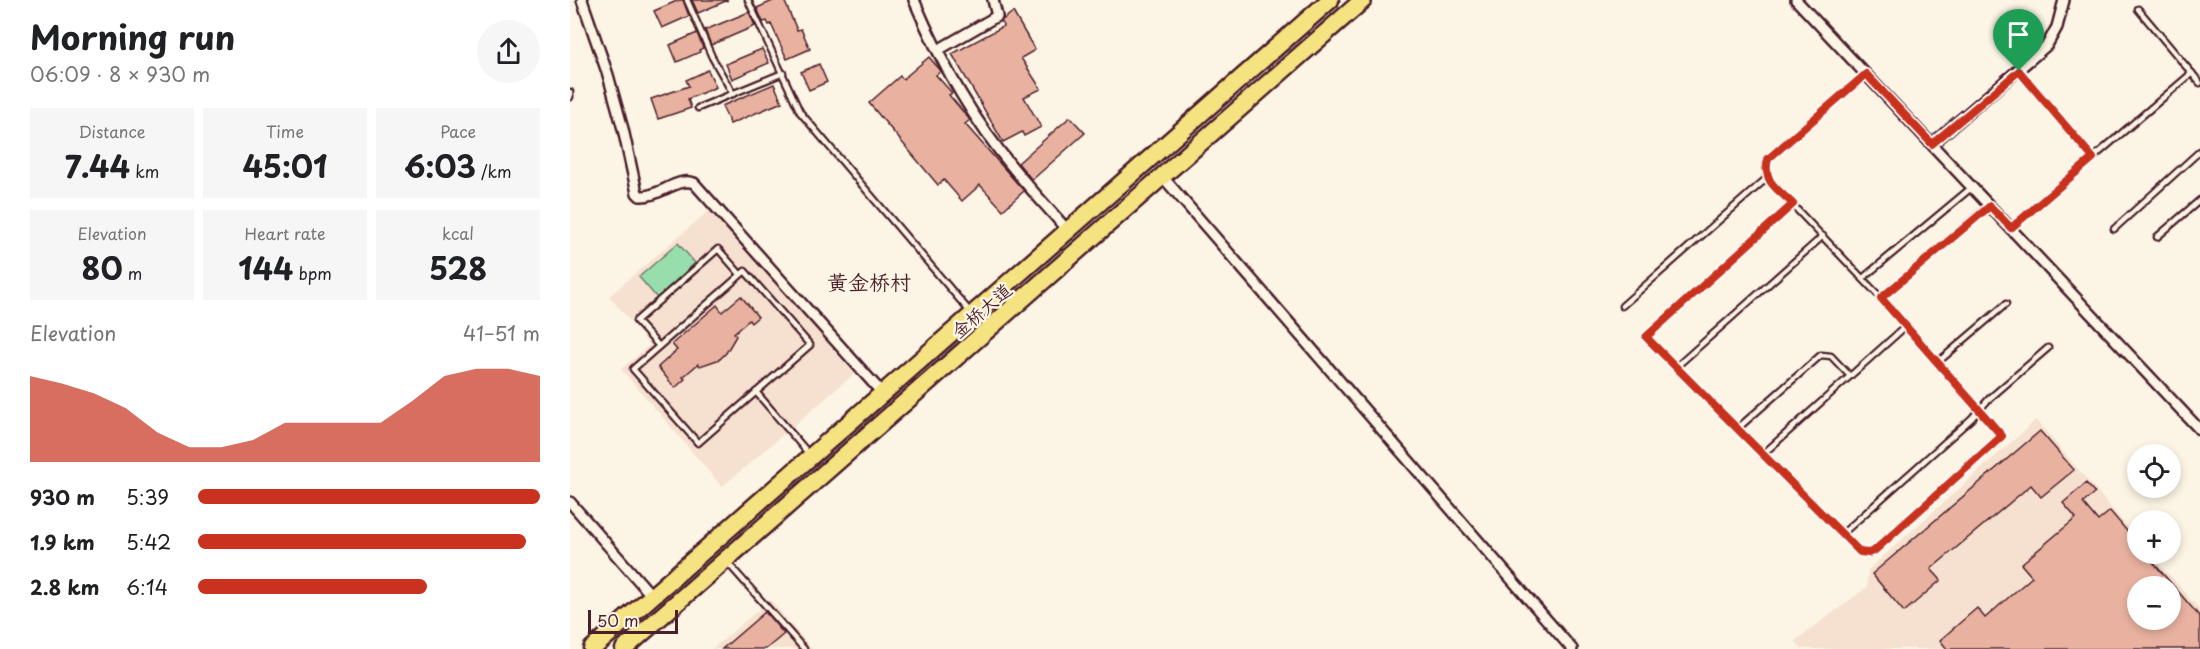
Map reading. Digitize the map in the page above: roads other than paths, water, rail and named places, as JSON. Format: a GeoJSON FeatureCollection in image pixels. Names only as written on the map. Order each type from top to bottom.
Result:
{"type":"FeatureCollection","features":[{"type":"Feature","properties":{"kind":"highway","name":"金桥大道"},"geometry":{"type":"LineString","coordinates":[[592,649],[1330,0]]}},
{"type":"Feature","properties":{"kind":"highway","name":"金桥大道"},"geometry":{"type":"LineString","coordinates":[[624,649],[1363,0]]}},
{"type":"Feature","properties":{"kind":"street"},"geometry":{"type":"LineString","coordinates":[[582,0],[608,75],[637,193],[640,196],[650,196],[685,182],[694,183],[883,394]]}},
{"type":"Feature","properties":{"kind":"street"},"geometry":{"type":"LineString","coordinates":[[914,0],[963,96],[996,146],[1068,231]]}},
{"type":"Feature","properties":{"kind":"street"},"geometry":{"type":"LineString","coordinates":[[938,50],[997,16],[993,0]]}},
{"type":"Feature","properties":{"kind":"street"},"geometry":{"type":"LineString","coordinates":[[1932,144],[2040,52],[2053,37],[2061,17],[2064,0]]}},
{"type":"Feature","properties":{"kind":"street"},"geometry":{"type":"LineString","coordinates":[[1800,1],[2200,430]]}},
{"type":"Feature","properties":{"kind":"street"},"geometry":{"type":"LineString","coordinates":[[1162,176],[1572,649]]}},
{"type":"Feature","properties":{"kind":"street"},"geometry":{"type":"LineString","coordinates":[[570,502],[652,596]]}},
{"type":"Feature","properties":{"kind":"lane"},"geometry":{"type":"LineString","coordinates":[[687,0],[712,57],[733,94]]}},
{"type":"Feature","properties":{"kind":"lane"},"geometry":{"type":"LineString","coordinates":[[748,0],[800,112],[972,315]]}},
{"type":"Feature","properties":{"kind":"lane"},"geometry":{"type":"LineString","coordinates":[[2138,9],[2200,83]]}},
{"type":"Feature","properties":{"kind":"lane"},"geometry":{"type":"LineString","coordinates":[[2019,71],[2093,158]]}},
{"type":"Feature","properties":{"kind":"lane"},"geometry":{"type":"LineString","coordinates":[[698,108],[783,73]]}},
{"type":"Feature","properties":{"kind":"lane"},"geometry":{"type":"LineString","coordinates":[[2011,228],[2192,73]]}},
{"type":"Feature","properties":{"kind":"lane"},"geometry":{"type":"LineString","coordinates":[[1793,204],[1646,337],[1860,552],[1868,553],[1874,551],[2002,436],[1863,278],[1793,204],[1767,178],[1768,159],[1866,74]]}},
{"type":"Feature","properties":{"kind":"lane"},"geometry":{"type":"LineString","coordinates":[[570,92],[570,97]]}},
{"type":"Feature","properties":{"kind":"lane"},"geometry":{"type":"LineString","coordinates":[[2114,229],[2200,151]]}},
{"type":"Feature","properties":{"kind":"lane"},"geometry":{"type":"LineString","coordinates":[[1622,306],[1767,178]]}},
{"type":"Feature","properties":{"kind":"lane"},"geometry":{"type":"LineString","coordinates":[[1863,278],[1972,187]]}},
{"type":"Feature","properties":{"kind":"lane"},"geometry":{"type":"LineString","coordinates":[[2157,237],[2200,200]]}},
{"type":"Feature","properties":{"kind":"lane"},"geometry":{"type":"LineString","coordinates":[[1881,298],[1990,206]]}},
{"type":"Feature","properties":{"kind":"lane"},"geometry":{"type":"LineString","coordinates":[[1676,367],[1823,236]]}},
{"type":"Feature","properties":{"kind":"lane"},"geometry":{"type":"LineString","coordinates":[[659,346],[636,321],[693,270],[718,249],[740,274]]}},
{"type":"Feature","properties":{"kind":"lane"},"geometry":{"type":"LineString","coordinates":[[745,271],[810,345],[698,443],[633,369],[659,346],[745,271]]}},
{"type":"Feature","properties":{"kind":"lane"},"geometry":{"type":"LineString","coordinates":[[1938,363],[2006,304]]}},
{"type":"Feature","properties":{"kind":"lane"},"geometry":{"type":"LineString","coordinates":[[1762,455],[1906,326]]}},
{"type":"Feature","properties":{"kind":"lane"},"geometry":{"type":"LineString","coordinates":[[1842,534],[2048,348]]}},
{"type":"Feature","properties":{"kind":"lane"},"geometry":{"type":"LineString","coordinates":[[1737,429],[1821,355],[1830,356],[1850,376]]}},
{"type":"Feature","properties":{"kind":"lane"},"geometry":{"type":"LineString","coordinates":[[756,392],[811,457]]}},
{"type":"Feature","properties":{"kind":"lane"},"geometry":{"type":"LineString","coordinates":[[725,560],[804,649]]}},
{"type":"Feature","properties":{"kind":"district","name":"黄金桥村"},"geometry":{"type":"Point","coordinates":[869,281]}}]}
